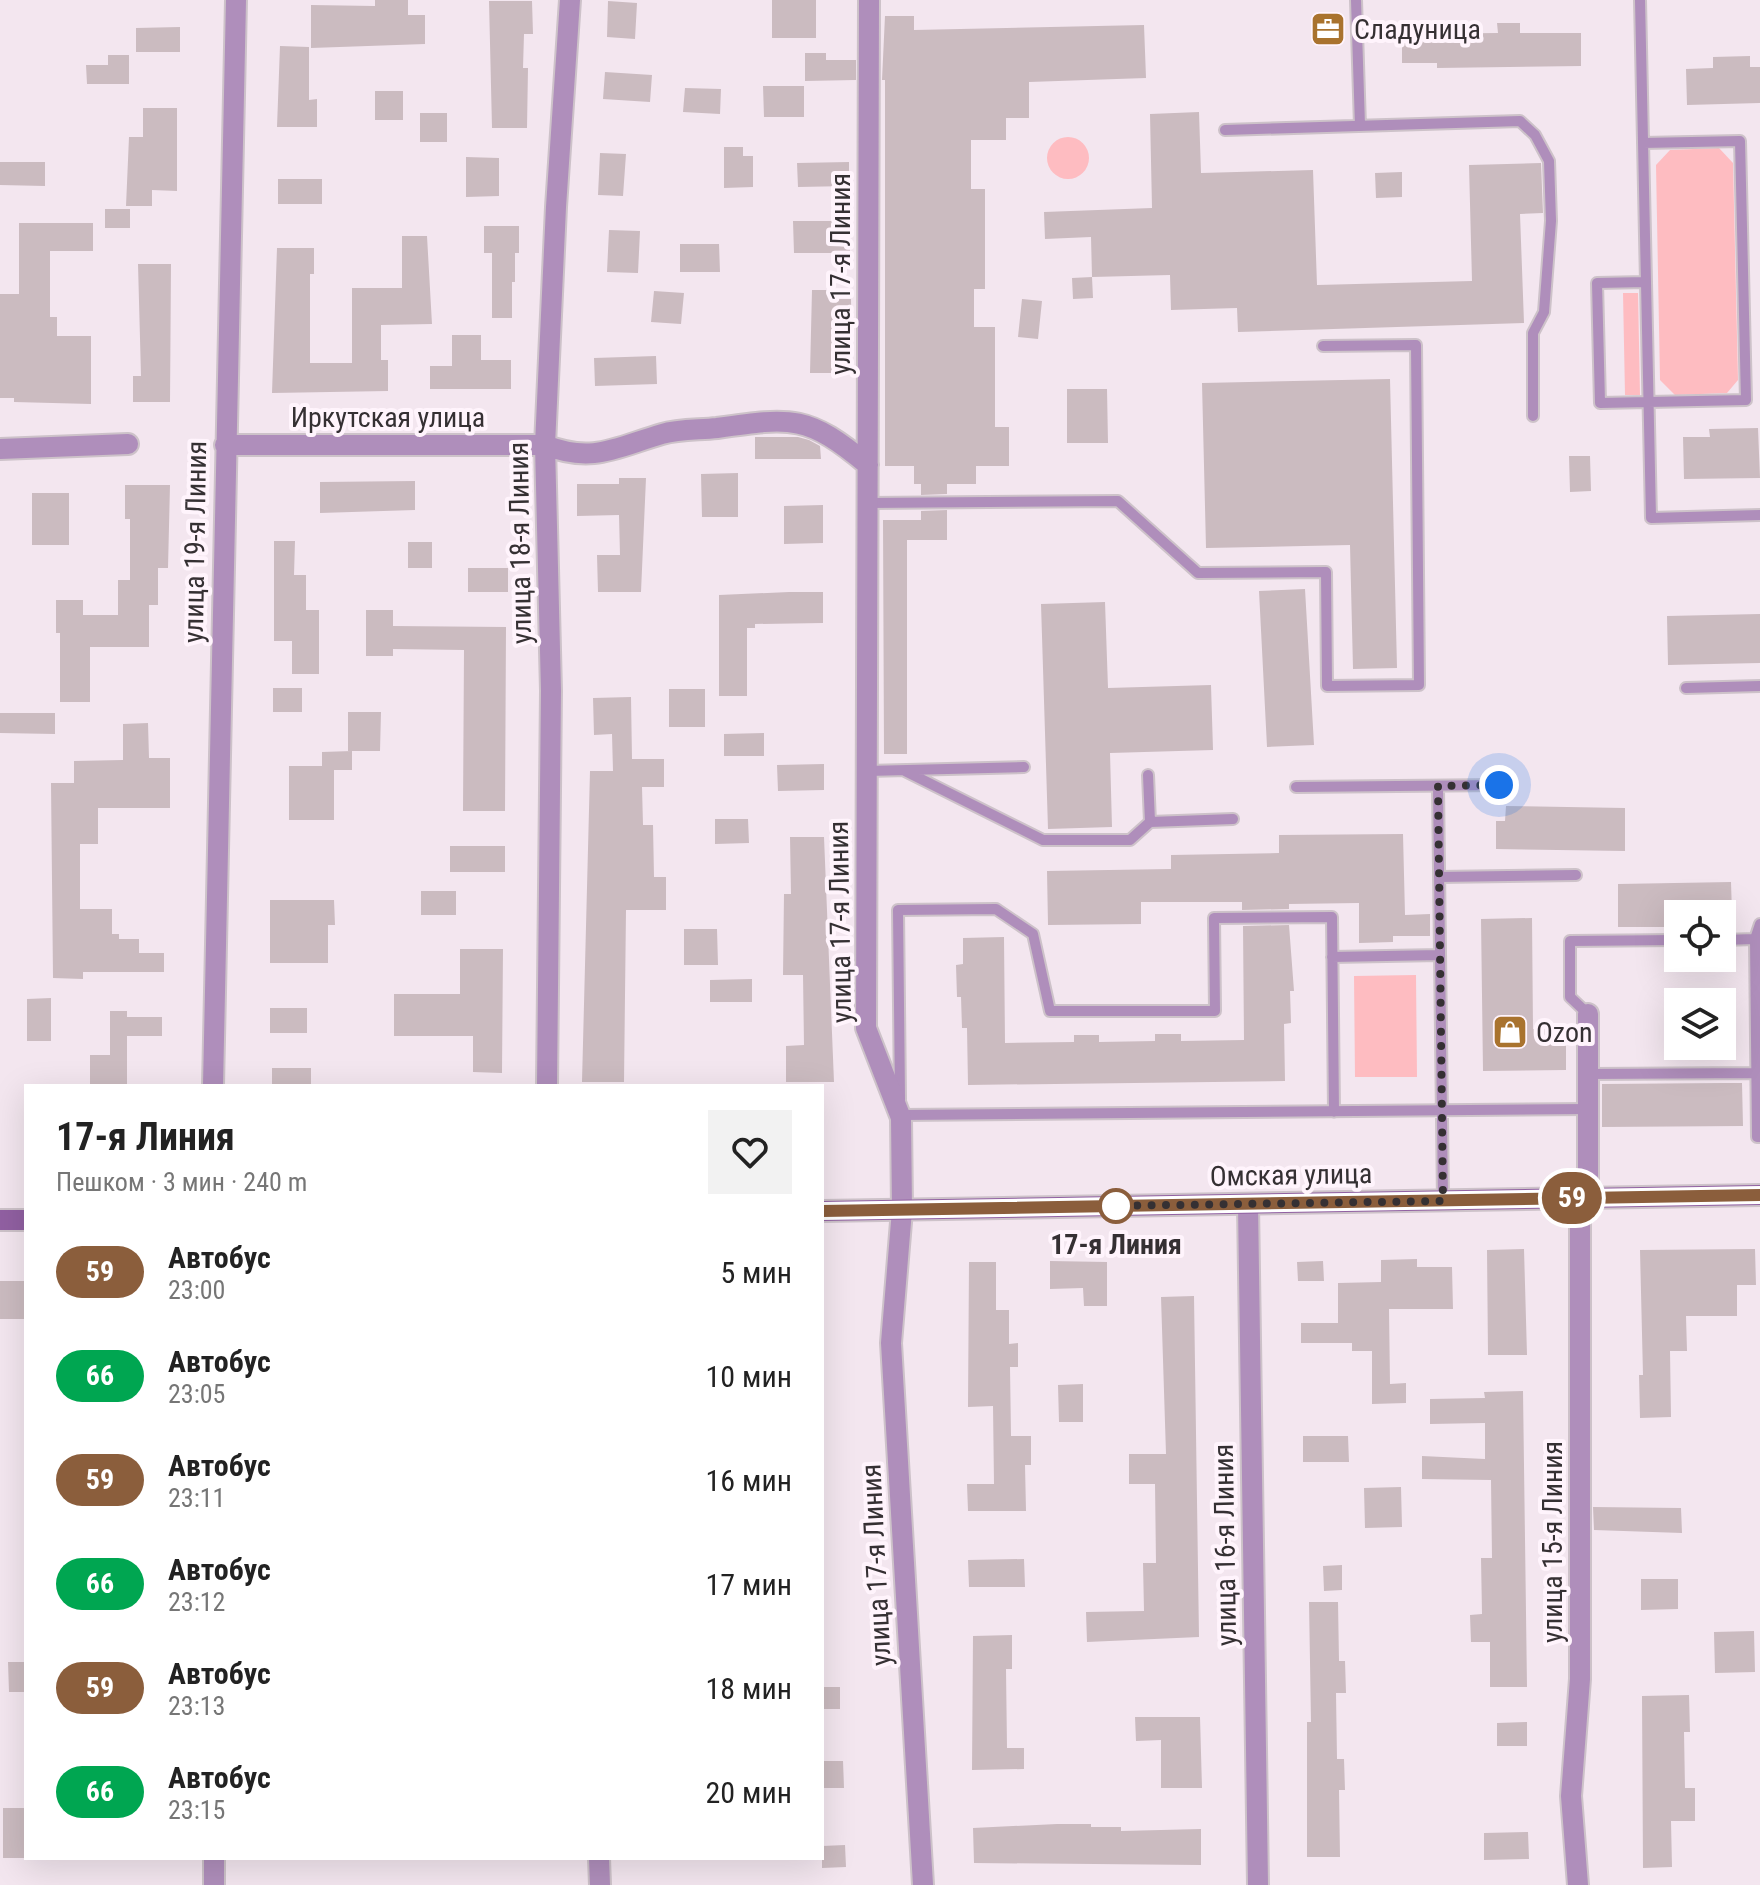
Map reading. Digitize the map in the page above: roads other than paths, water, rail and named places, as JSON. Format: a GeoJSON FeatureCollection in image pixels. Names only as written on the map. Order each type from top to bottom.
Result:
{"type":"FeatureCollection","features":[{"type":"Feature","properties":{"kind":"main road","name":"Омская улица"},"geometry":{"type":"LineString","coordinates":[[824,1211],[1760,1195]]}},
{"type":"Feature","properties":{"kind":"main road"},"geometry":{"type":"LineString","coordinates":[[0,1220],[24,1220]]}},
{"type":"Feature","properties":{"kind":"street","name":"улица 19-я Линия"},"geometry":{"type":"LineString","coordinates":[[213,1084],[236,0]]}},
{"type":"Feature","properties":{"kind":"street","name":"улица 18-я Линия"},"geometry":{"type":"LineString","coordinates":[[547,1084],[551,691],[545,445],[570,0]]}},
{"type":"Feature","properties":{"kind":"street","name":"улица 17-я Линия"},"geometry":{"type":"LineString","coordinates":[[869,0],[866,1028],[901,1118],[902,1210],[891,1343],[923,1885]]}},
{"type":"Feature","properties":{"kind":"street","name":"Иркутская улица"},"geometry":{"type":"LineString","coordinates":[[225,445],[545,445],[569,454],[593,455],[665,433],[760,421],[799,422],[830,434],[868,465]]}},
{"type":"Feature","properties":{"kind":"street"},"geometry":{"type":"LineString","coordinates":[[0,449],[128,444]]}},
{"type":"Feature","properties":{"kind":"street","name":"улица 15-я Линия"},"geometry":{"type":"LineString","coordinates":[[1578,1885],[1571,1796],[1580,1679],[1588,1014]]}},
{"type":"Feature","properties":{"kind":"street","name":"улица 16-я Линия"},"geometry":{"type":"LineString","coordinates":[[1248,1204],[1258,1885]]}},
{"type":"Feature","properties":{"kind":"street"},"geometry":{"type":"LineString","coordinates":[[214,1860],[214,1885]]}},
{"type":"Feature","properties":{"kind":"street"},"geometry":{"type":"LineString","coordinates":[[599,1860],[600,1885]]}},
{"type":"Feature","properties":{"kind":"lane"},"geometry":{"type":"LineString","coordinates":[[1356,0],[1360,126]]}},
{"type":"Feature","properties":{"kind":"lane"},"geometry":{"type":"LineString","coordinates":[[1640,0],[1651,518],[1760,515]]}},
{"type":"Feature","properties":{"kind":"lane"},"geometry":{"type":"LineString","coordinates":[[1225,130],[1520,121],[1535,135],[1549,161],[1551,221],[1544,312],[1533,333],[1533,416]]}},
{"type":"Feature","properties":{"kind":"lane"},"geometry":{"type":"LineString","coordinates":[[1643,143],[1740,141],[1746,400],[1600,403],[1597,283],[1646,282]]}},
{"type":"Feature","properties":{"kind":"lane"},"geometry":{"type":"LineString","coordinates":[[868,503],[1118,501],[1198,573],[1326,572],[1327,686],[1419,685],[1416,345],[1323,346]]}},
{"type":"Feature","properties":{"kind":"lane"},"geometry":{"type":"LineString","coordinates":[[1686,688],[1760,686]]}},
{"type":"Feature","properties":{"kind":"lane"},"geometry":{"type":"LineString","coordinates":[[867,771],[1024,767]]}},
{"type":"Feature","properties":{"kind":"lane"},"geometry":{"type":"LineString","coordinates":[[905,771],[1043,840],[1130,840],[1150,822],[1233,819]]}},
{"type":"Feature","properties":{"kind":"lane"},"geometry":{"type":"LineString","coordinates":[[1148,775],[1150,822]]}},
{"type":"Feature","properties":{"kind":"lane"},"geometry":{"type":"LineString","coordinates":[[1296,787],[1499,785]]}},
{"type":"Feature","properties":{"kind":"lane"},"geometry":{"type":"LineString","coordinates":[[1438,786],[1443,1201]]}},
{"type":"Feature","properties":{"kind":"lane"},"geometry":{"type":"LineString","coordinates":[[1439,877],[1576,875]]}},
{"type":"Feature","properties":{"kind":"lane"},"geometry":{"type":"LineString","coordinates":[[1334,1112],[1332,917],[1214,918],[1215,1011],[1050,1011],[1033,934],[996,909],[898,910],[901,1118],[1588,1109]]}},
{"type":"Feature","properties":{"kind":"lane"},"geometry":{"type":"LineString","coordinates":[[1760,924],[1755,939],[1757,1137],[1760,1137]]}},
{"type":"Feature","properties":{"kind":"lane"},"geometry":{"type":"LineString","coordinates":[[1736,940],[1755,939]]}},
{"type":"Feature","properties":{"kind":"lane"},"geometry":{"type":"LineString","coordinates":[[1588,1014],[1570,997],[1570,941],[1664,940]]}},
{"type":"Feature","properties":{"kind":"lane"},"geometry":{"type":"LineString","coordinates":[[1332,957],[1440,955]]}},
{"type":"Feature","properties":{"kind":"lane"},"geometry":{"type":"LineString","coordinates":[[1588,1074],[1756,1073]]}},
{"type":"Feature","properties":{"kind":"place","name":"Сладуница"},"geometry":{"type":"Point","coordinates":[1328,29]}},
{"type":"Feature","properties":{"kind":"place","name":"Ozon"},"geometry":{"type":"Point","coordinates":[1510,1032]}},
{"type":"Feature","properties":{"kind":"place","name":"17-я Линия"},"geometry":{"type":"Point","coordinates":[1116,1206]}}]}
